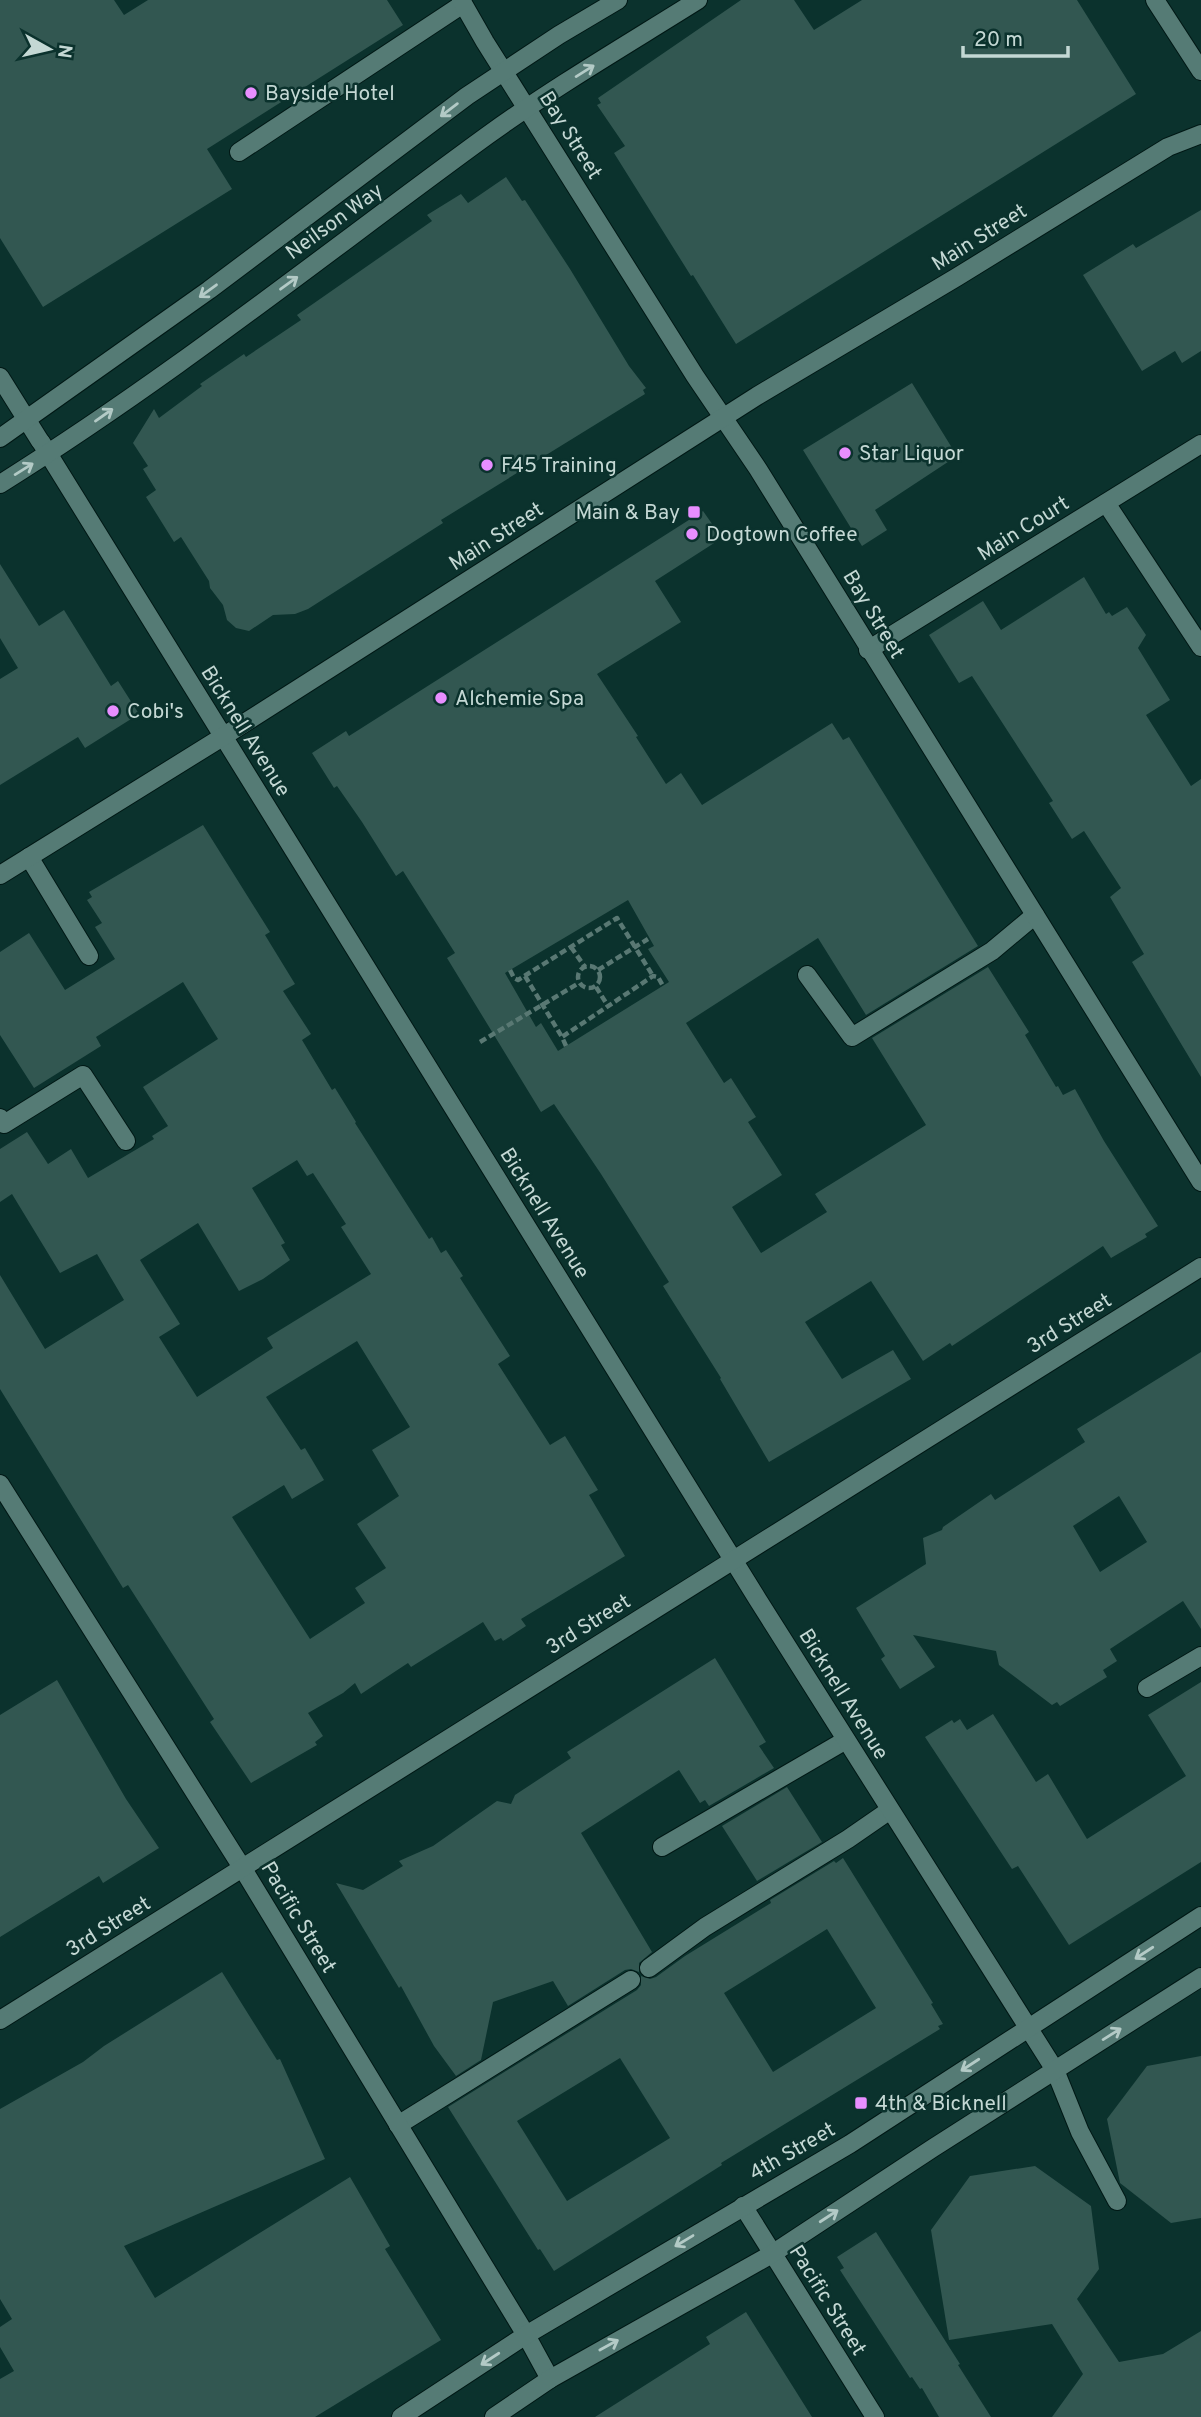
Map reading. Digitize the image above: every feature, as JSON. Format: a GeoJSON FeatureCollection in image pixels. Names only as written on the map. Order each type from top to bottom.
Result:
{"type":"FeatureCollection","features":[{"type":"Feature","properties":{"kind":"street","name":"Neilson Way"},"geometry":{"type":"LineString","coordinates":[[0,438],[209,290],[467,96],[618,0]]}},
{"type":"Feature","properties":{"kind":"street","name":"Neilson Way"},"geometry":{"type":"LineString","coordinates":[[0,484],[44,447],[241,318],[528,108],[698,0]]}},
{"type":"Feature","properties":{"kind":"street"},"geometry":{"type":"LineString","coordinates":[[1155,0],[1201,71]]}},
{"type":"Feature","properties":{"kind":"street","name":"Bay Street"},"geometry":{"type":"LineString","coordinates":[[462,2],[722,418],[758,469],[1201,1182]]}},
{"type":"Feature","properties":{"kind":"street"},"geometry":{"type":"LineString","coordinates":[[239,152],[462,2]]}},
{"type":"Feature","properties":{"kind":"street","name":"Main Street"},"geometry":{"type":"LineString","coordinates":[[0,875],[224,736],[722,418],[1168,147],[1201,134]]}},
{"type":"Feature","properties":{"kind":"street","name":"Bicknell Avenue"},"geometry":{"type":"LineString","coordinates":[[0,377],[733,1560],[1055,2070],[1080,2132],[1117,2201]]}},
{"type":"Feature","properties":{"kind":"street","name":"Main Court"},"geometry":{"type":"LineString","coordinates":[[868,650],[1201,444]]}},
{"type":"Feature","properties":{"kind":"street"},"geometry":{"type":"LineString","coordinates":[[1106,503],[1201,647]]}},
{"type":"Feature","properties":{"kind":"street"},"geometry":{"type":"LineString","coordinates":[[29,857],[89,956]]}},
{"type":"Feature","properties":{"kind":"street"},"geometry":{"type":"LineString","coordinates":[[807,975],[852,1037],[992,951],[1035,915]]}},
{"type":"Feature","properties":{"kind":"street"},"geometry":{"type":"LineString","coordinates":[[0,1118],[4,1124],[83,1075],[125,1140]]}},
{"type":"Feature","properties":{"kind":"street","name":"3rd Street"},"geometry":{"type":"LineString","coordinates":[[0,2020],[1201,1267]]}},
{"type":"Feature","properties":{"kind":"street","name":"Pacific Street"},"geometry":{"type":"LineString","coordinates":[[0,1484],[243,1869],[526,2335],[550,2379]]}},
{"type":"Feature","properties":{"kind":"street"},"geometry":{"type":"LineString","coordinates":[[1147,1688],[1201,1657]]}},
{"type":"Feature","properties":{"kind":"street"},"geometry":{"type":"LineString","coordinates":[[662,1847],[846,1740]]}},
{"type":"Feature","properties":{"kind":"street"},"geometry":{"type":"LineString","coordinates":[[649,1968],[705,1927],[890,1810]]}},
{"type":"Feature","properties":{"kind":"street","name":"4th Street"},"geometry":{"type":"LineString","coordinates":[[401,2417],[526,2335],[850,2144],[1201,1916]]}},
{"type":"Feature","properties":{"kind":"street"},"geometry":{"type":"LineString","coordinates":[[494,2417],[550,2379],[772,2254],[1201,1977]]}},
{"type":"Feature","properties":{"kind":"street"},"geometry":{"type":"LineString","coordinates":[[398,2125],[631,1980]]}},
{"type":"Feature","properties":{"kind":"street","name":"Pacific Street"},"geometry":{"type":"LineString","coordinates":[[743,2206],[876,2417]]}},
{"type":"Feature","properties":{"kind":"path"},"geometry":{"type":"LineString","coordinates":[[510,970],[518,980],[617,918],[653,976],[658,977],[663,986]]}},
{"type":"Feature","properties":{"kind":"path"},"geometry":{"type":"LineString","coordinates":[[598,970],[648,939]]}},
{"type":"Feature","properties":{"kind":"path"},"geometry":{"type":"LineString","coordinates":[[571,947],[585,967]]}},
{"type":"Feature","properties":{"kind":"path"},"geometry":{"type":"LineString","coordinates":[[592,966],[598,970],[600,981],[596,987],[589,989],[579,983],[579,972],[585,967],[592,966]]}},
{"type":"Feature","properties":{"kind":"path"},"geometry":{"type":"LineString","coordinates":[[525,976],[566,1046]]}},
{"type":"Feature","properties":{"kind":"path"},"geometry":{"type":"LineString","coordinates":[[562,1037],[653,976]]}},
{"type":"Feature","properties":{"kind":"path"},"geometry":{"type":"LineString","coordinates":[[480,1042],[579,983]]}},
{"type":"Feature","properties":{"kind":"path"},"geometry":{"type":"LineString","coordinates":[[596,987],[608,1006]]}},
{"type":"Feature","properties":{"kind":"building"},"geometry":{"type":"Polygon","coordinates":[[[0,0],[114,0],[124,15],[148,0],[387,0],[403,25],[207,149],[232,189],[43,307],[0,238],[0,0]]]}},
{"type":"Feature","properties":{"kind":"building"},"geometry":{"type":"Polygon","coordinates":[[[741,0],[794,0],[814,30],[862,0],[1077,0],[1136,94],[736,344],[614,153],[625,146],[597,105],[601,103],[598,98],[741,0]]]}},
{"type":"Feature","properties":{"kind":"building"},"geometry":{"type":"Polygon","coordinates":[[[506,177],[522,201],[525,200],[570,269],[629,366],[646,388],[643,390],[645,394],[441,520],[443,523],[308,609],[295,614],[273,615],[249,631],[236,628],[227,620],[223,605],[210,588],[209,581],[181,537],[174,542],[146,497],[156,490],[143,469],[148,466],[133,443],[154,409],[159,418],[202,386],[200,384],[301,320],[297,315],[432,221],[427,215],[461,194],[468,203],[506,177]]]}},
{"type":"Feature","properties":{"kind":"building"},"geometry":{"type":"Polygon","coordinates":[[[1201,210],[1201,351],[1182,363],[1175,351],[1142,371],[1083,275],[1133,244],[1136,248],[1201,210]]]}},
{"type":"Feature","properties":{"kind":"building"},"geometry":{"type":"Polygon","coordinates":[[[912,383],[957,456],[875,510],[887,530],[862,546],[803,450],[912,383]]]}},
{"type":"Feature","properties":{"kind":"building"},"geometry":{"type":"Polygon","coordinates":[[[703,511],[722,538],[655,581],[681,622],[597,674],[638,736],[636,737],[666,784],[681,773],[702,805],[832,723],[843,740],[849,737],[978,946],[866,1015],[818,938],[686,1023],[724,1083],[731,1078],[756,1117],[748,1122],[782,1175],[732,1207],[761,1253],[827,1212],[815,1194],[926,1125],[872,1038],[988,967],[1029,1032],[1025,1035],[1056,1087],[1058,1086],[1063,1095],[1075,1089],[1104,1141],[1158,1226],[1145,1234],[1147,1237],[1111,1258],[1103,1246],[952,1346],[950,1343],[923,1361],[871,1281],[805,1322],[842,1379],[893,1350],[911,1379],[769,1462],[721,1378],[663,1286],[669,1282],[601,1174],[554,1104],[541,1112],[447,958],[455,953],[403,871],[396,876],[362,822],[337,786],[334,788],[312,753],[346,731],[349,736],[703,511]],[[628,900],[505,973],[536,1027],[541,1023],[558,1051],[669,982],[648,949],[654,946],[628,900]]]}},
{"type":"Feature","properties":{"kind":"building"},"geometry":{"type":"Polygon","coordinates":[[[0,564],[39,626],[64,610],[111,686],[118,681],[139,714],[85,748],[78,737],[0,785],[0,679],[18,668],[0,638],[0,564]]]}},
{"type":"Feature","properties":{"kind":"building"},"geometry":{"type":"Polygon","coordinates":[[[1084,577],[1106,614],[1109,612],[1112,616],[1127,607],[1146,635],[1138,648],[1170,700],[1146,715],[1191,786],[1201,779],[1201,1077],[1132,962],[1144,954],[1110,897],[1121,888],[1084,831],[1072,839],[1049,803],[1053,801],[972,676],[959,683],[929,635],[983,601],[1001,630],[1084,577]]]}},
{"type":"Feature","properties":{"kind":"building"},"geometry":{"type":"Polygon","coordinates":[[[203,825],[270,932],[265,935],[295,984],[283,991],[311,1034],[302,1040],[429,1239],[432,1237],[441,1253],[446,1250],[463,1276],[460,1278],[510,1356],[498,1364],[550,1445],[565,1436],[598,1490],[589,1495],[625,1556],[521,1619],[526,1626],[503,1641],[501,1638],[495,1641],[483,1622],[411,1667],[408,1663],[361,1694],[355,1683],[308,1713],[323,1736],[315,1742],[317,1745],[251,1783],[210,1722],[214,1719],[128,1585],[123,1588],[0,1389],[0,1275],[45,1349],[124,1300],[97,1254],[60,1273],[12,1194],[0,1202],[0,1149],[27,1132],[48,1164],[71,1149],[88,1178],[154,1139],[152,1136],[168,1126],[143,1087],[218,1039],[183,982],[96,1037],[101,1046],[34,1088],[0,1035],[0,952],[29,933],[65,990],[115,959],[95,927],[102,923],[87,900],[92,897],[89,892],[203,825]],[[297,1160],[252,1188],[285,1243],[281,1245],[290,1260],[263,1279],[239,1291],[198,1223],[140,1260],[180,1324],[159,1337],[197,1397],[273,1348],[267,1338],[371,1274],[341,1227],[346,1224],[313,1173],[307,1176],[297,1160]],[[357,1341],[266,1397],[301,1450],[305,1448],[324,1480],[292,1499],[284,1485],[232,1517],[310,1639],[365,1603],[355,1588],[386,1568],[357,1524],[399,1496],[372,1450],[410,1427],[357,1341]]]}},
{"type":"Feature","properties":{"kind":"building"},"geometry":{"type":"Polygon","coordinates":[[[1201,1352],[1201,1629],[1183,1601],[1110,1649],[1117,1661],[1103,1670],[1107,1677],[1060,1706],[1057,1702],[1052,1705],[999,1665],[996,1651],[913,1635],[935,1667],[900,1689],[881,1659],[885,1656],[856,1608],[926,1564],[923,1538],[942,1530],[991,1494],[995,1500],[1085,1442],[1077,1429],[1201,1352]],[[1119,1496],[1073,1526],[1100,1572],[1147,1542],[1119,1496]]]}},
{"type":"Feature","properties":{"kind":"building"},"geometry":{"type":"Polygon","coordinates":[[[715,1658],[766,1742],[759,1746],[774,1768],[709,1806],[705,1800],[700,1803],[679,1770],[581,1833],[652,1952],[639,1963],[639,1972],[625,1970],[568,2006],[553,1981],[493,2002],[481,2060],[456,2076],[434,2046],[401,1986],[399,1988],[336,1883],[363,1890],[403,1866],[399,1861],[433,1846],[497,1801],[511,1804],[515,1795],[571,1758],[567,1752],[715,1658]]]}},
{"type":"Feature","properties":{"kind":"building"},"geometry":{"type":"Polygon","coordinates":[[[57,1680],[126,1799],[159,1848],[103,1883],[99,1876],[0,1937],[0,1715],[57,1680]]]}},
{"type":"Feature","properties":{"kind":"building"},"geometry":{"type":"Polygon","coordinates":[[[1201,1682],[1201,1862],[1069,1945],[1018,1866],[1012,1869],[925,1737],[952,1720],[954,1723],[960,1719],[967,1730],[993,1714],[1036,1782],[1048,1774],[1087,1839],[1186,1776],[1148,1715],[1201,1682]]]}},
{"type":"Feature","properties":{"kind":"building"},"geometry":{"type":"Polygon","coordinates":[[[787,1787],[822,1842],[757,1881],[722,1826],[787,1787]]]}},
{"type":"Feature","properties":{"kind":"building"},"geometry":{"type":"Polygon","coordinates":[[[843,1858],[933,2003],[931,2004],[943,2024],[938,2026],[940,2029],[721,2163],[722,2165],[554,2271],[448,2107],[637,1990],[641,1985],[641,1976],[650,1979],[656,1977],[771,1903],[770,1900],[834,1861],[836,1863],[843,1858]],[[827,1929],[724,1993],[773,2072],[876,2008],[827,1929]],[[620,2058],[517,2121],[567,2201],[670,2138],[620,2058]]]}},
{"type":"Feature","properties":{"kind":"building"},"geometry":{"type":"Polygon","coordinates":[[[222,1972],[277,2060],[280,2059],[325,2159],[124,2246],[155,2298],[350,2177],[390,2246],[385,2249],[441,2340],[315,2417],[0,2417],[0,2379],[14,2371],[0,2347],[0,2327],[12,2319],[0,2299],[0,2109],[83,2062],[222,1972]]]}},
{"type":"Feature","properties":{"kind":"building"},"geometry":{"type":"Polygon","coordinates":[[[1201,2056],[1201,2218],[1171,2223],[1120,2183],[1107,2119],[1147,2066],[1201,2056]]]}},
{"type":"Feature","properties":{"kind":"building"},"geometry":{"type":"Polygon","coordinates":[[[1035,2166],[1091,2206],[1099,2269],[1077,2299],[1119,2362],[1163,2354],[1201,2331],[1201,2417],[1052,2417],[1083,2374],[1052,2324],[949,2340],[931,2230],[970,2176],[1035,2166]]]}},
{"type":"Feature","properties":{"kind":"building"},"geometry":{"type":"Polygon","coordinates":[[[876,2232],[991,2417],[939,2417],[922,2388],[910,2378],[840,2270],[844,2268],[837,2257],[876,2232]]]}},
{"type":"Feature","properties":{"kind":"building"},"geometry":{"type":"Polygon","coordinates":[[[746,2312],[812,2417],[595,2417],[710,2344],[706,2337],[746,2312]]]}},
{"type":"Feature","properties":{"kind":"place","name":"Bayside Hotel"},"geometry":{"type":"Point","coordinates":[251,93]}},
{"type":"Feature","properties":{"kind":"place","name":"Star Liquor"},"geometry":{"type":"Point","coordinates":[845,453]}},
{"type":"Feature","properties":{"kind":"place","name":"F45 Training"},"geometry":{"type":"Point","coordinates":[487,465]}},
{"type":"Feature","properties":{"kind":"place","name":"Main & Bay"},"geometry":{"type":"Point","coordinates":[694,512]}},
{"type":"Feature","properties":{"kind":"place","name":"Dogtown Coffee"},"geometry":{"type":"Point","coordinates":[692,534]}},
{"type":"Feature","properties":{"kind":"place","name":"Alchemie Spa"},"geometry":{"type":"Point","coordinates":[441,698]}},
{"type":"Feature","properties":{"kind":"place","name":"Cobi's"},"geometry":{"type":"Point","coordinates":[113,711]}},
{"type":"Feature","properties":{"kind":"place","name":"4th & Bicknell"},"geometry":{"type":"Point","coordinates":[861,2103]}}]}
